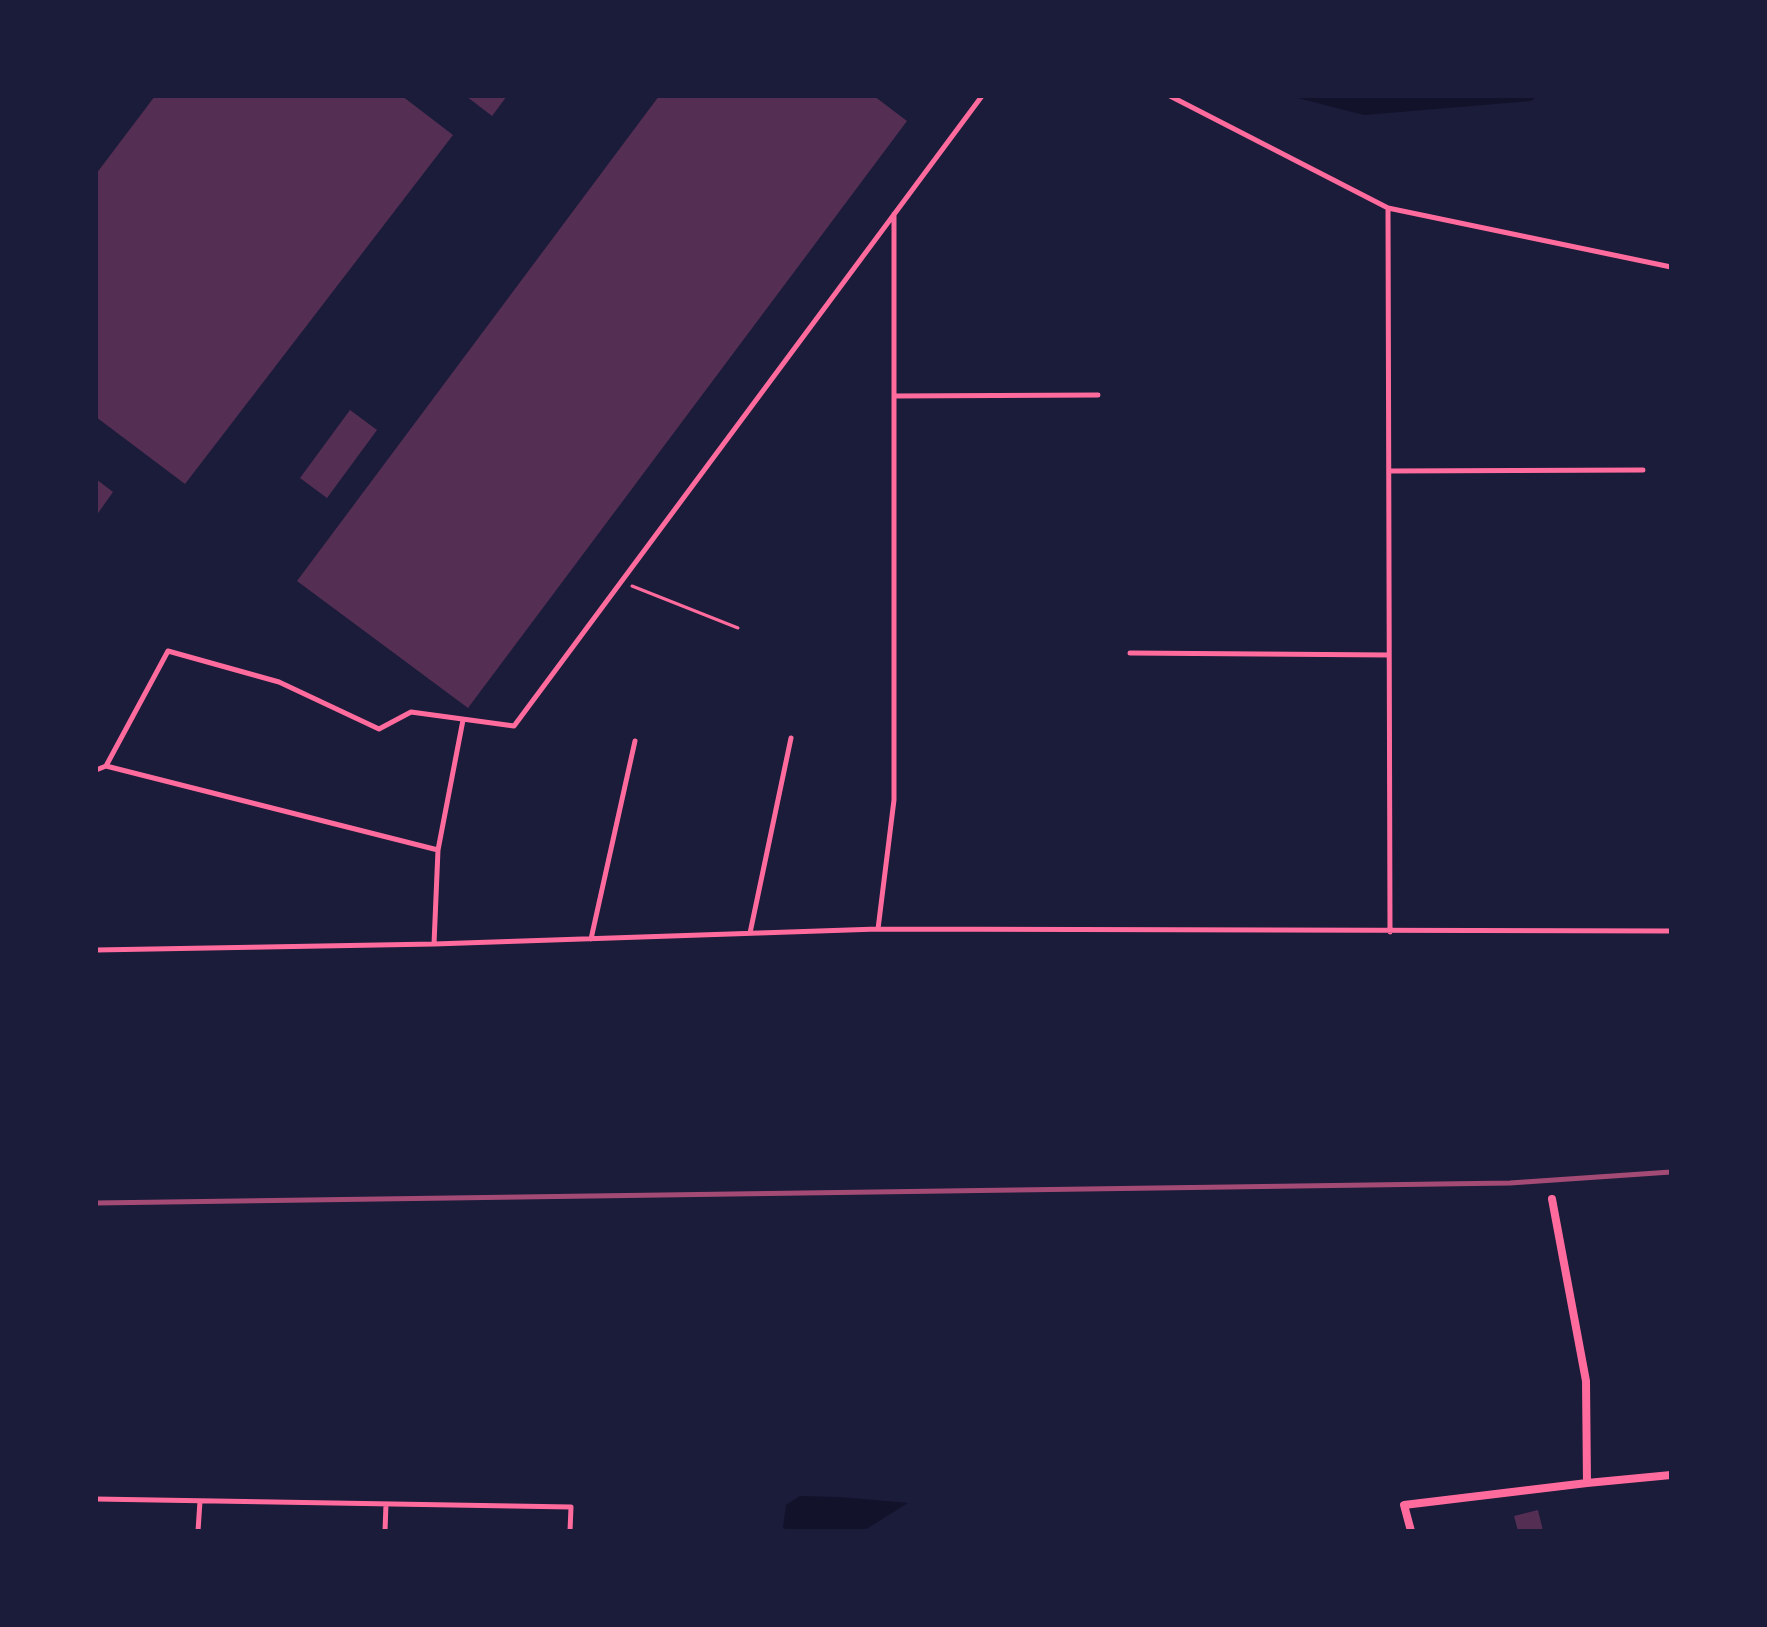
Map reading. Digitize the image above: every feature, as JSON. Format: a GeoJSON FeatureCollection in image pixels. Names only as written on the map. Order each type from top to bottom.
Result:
{"type":"FeatureCollection","features":[{"type":"Feature","properties":{"kind":"street"},"geometry":{"type":"LineString","coordinates":[[1552,1199],[1586,1381],[1587,1483]]}},
{"type":"Feature","properties":{"kind":"street"},"geometry":{"type":"LineString","coordinates":[[1411,1531],[1404,1505],[1671,1475]]}},
{"type":"Feature","properties":{"kind":"lane"},"geometry":{"type":"LineString","coordinates":[[106,766],[168,651],[279,682],[379,729],[411,712],[514,726],[982,96]]}},
{"type":"Feature","properties":{"kind":"lane"},"geometry":{"type":"LineString","coordinates":[[1170,96],[1388,208],[1671,267]]}},
{"type":"Feature","properties":{"kind":"lane"},"geometry":{"type":"LineString","coordinates":[[1388,208],[1390,932]]}},
{"type":"Feature","properties":{"kind":"lane"},"geometry":{"type":"LineString","coordinates":[[878,929],[894,800],[894,213]]}},
{"type":"Feature","properties":{"kind":"lane"},"geometry":{"type":"LineString","coordinates":[[894,396],[1098,395]]}},
{"type":"Feature","properties":{"kind":"lane"},"geometry":{"type":"LineString","coordinates":[[1389,471],[1643,470]]}},
{"type":"Feature","properties":{"kind":"lane"},"geometry":{"type":"LineString","coordinates":[[1130,653],[1389,655]]}},
{"type":"Feature","properties":{"kind":"lane"},"geometry":{"type":"LineString","coordinates":[[434,944],[438,850],[463,720]]}},
{"type":"Feature","properties":{"kind":"lane"},"geometry":{"type":"LineString","coordinates":[[750,933],[791,738]]}},
{"type":"Feature","properties":{"kind":"lane"},"geometry":{"type":"LineString","coordinates":[[591,939],[635,741]]}},
{"type":"Feature","properties":{"kind":"lane"},"geometry":{"type":"LineString","coordinates":[[96,770],[106,766],[438,850]]}},
{"type":"Feature","properties":{"kind":"lane"},"geometry":{"type":"LineString","coordinates":[[96,950],[434,944],[878,929],[1671,931]]}},
{"type":"Feature","properties":{"kind":"lane"},"geometry":{"type":"LineString","coordinates":[[96,1499],[571,1507],[570,1531]]}},
{"type":"Feature","properties":{"kind":"lane"},"geometry":{"type":"LineString","coordinates":[[198,1531],[200,1501]]}},
{"type":"Feature","properties":{"kind":"lane"},"geometry":{"type":"LineString","coordinates":[[385,1531],[386,1504]]}},
{"type":"Feature","properties":{"kind":"path"},"geometry":{"type":"LineString","coordinates":[[621,582],[738,628]]}},
{"type":"Feature","properties":{"kind":"shaded area"},"geometry":{"type":"Polygon","coordinates":[[[1290,96],[1537,96],[1531,101],[1364,115],[1290,96]]]}},
{"type":"Feature","properties":{"kind":"shaded area"},"geometry":{"type":"Polygon","coordinates":[[[800,1496],[908,1503],[863,1531],[789,1531],[783,1528],[786,1505],[800,1496]]]}},
{"type":"Feature","properties":{"kind":"building"},"geometry":{"type":"Polygon","coordinates":[[[155,96],[402,96],[453,135],[185,484],[96,417],[96,174],[155,96]]]}},
{"type":"Feature","properties":{"kind":"building"},"geometry":{"type":"Polygon","coordinates":[[[466,96],[507,96],[492,116],[466,96]]]}},
{"type":"Feature","properties":{"kind":"building"},"geometry":{"type":"Polygon","coordinates":[[[659,96],[874,96],[907,121],[468,708],[297,581],[659,96]]]}},
{"type":"Feature","properties":{"kind":"building"},"geometry":{"type":"Polygon","coordinates":[[[350,410],[377,430],[327,498],[300,478],[350,410]]]}},
{"type":"Feature","properties":{"kind":"building"},"geometry":{"type":"Polygon","coordinates":[[[96,479],[113,492],[96,516],[96,479]]]}},
{"type":"Feature","properties":{"kind":"building"},"geometry":{"type":"Polygon","coordinates":[[[1538,1510],[1543,1531],[1518,1531],[1514,1516],[1538,1510]]]}},
{"type":"Feature","properties":{"kind":"railway"},"geometry":{"type":"LineString","coordinates":[[96,1203],[1510,1183],[1671,1172]]}}]}
